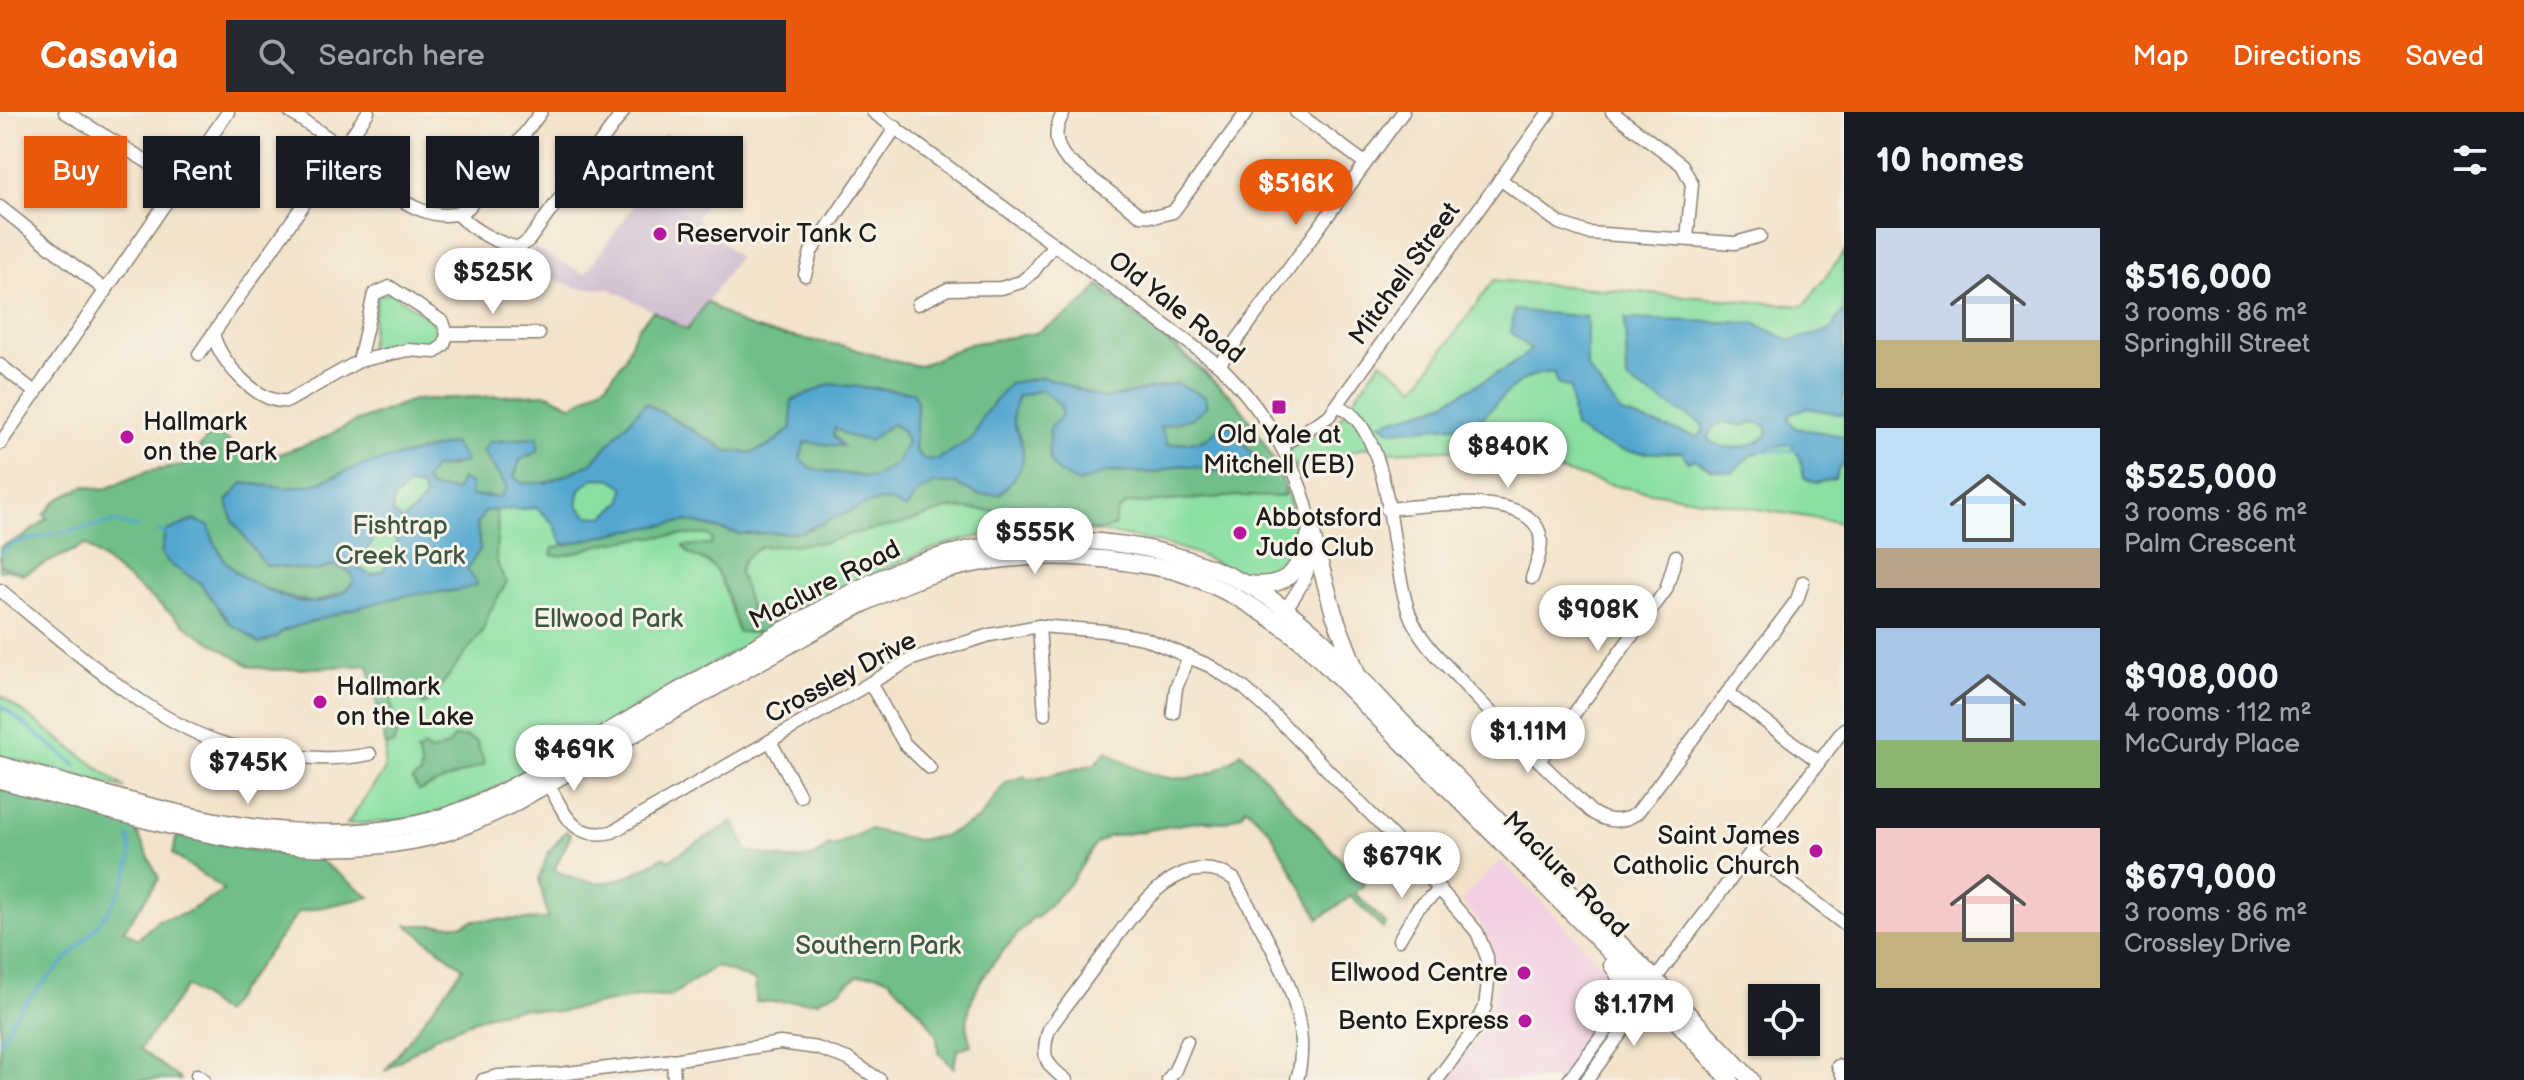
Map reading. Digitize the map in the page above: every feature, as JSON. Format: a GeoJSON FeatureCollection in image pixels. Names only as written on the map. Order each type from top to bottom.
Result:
{"type":"FeatureCollection","features":[{"type":"Feature","properties":{"kind":"main road"},"geometry":{"type":"LineString","coordinates":[[1247,584],[1268,586],[1285,580],[1299,564],[1311,531]]}},
{"type":"Feature","properties":{"kind":"main road"},"geometry":{"type":"LineString","coordinates":[[1311,531],[1334,614],[1360,680]]}},
{"type":"Feature","properties":{"kind":"main road","name":"Maclure Road"},"geometry":{"type":"LineString","coordinates":[[0,765],[205,819],[299,831],[376,831],[424,823],[473,807],[858,589],[900,570],[952,553],[1042,541],[1116,543],[1204,565],[1247,584],[1360,680],[1650,986],[1730,1080]]}},
{"type":"Feature","properties":{"kind":"main road","name":"Maclure Road"},"geometry":{"type":"LineString","coordinates":[[0,780],[202,834],[254,842],[334,846],[413,841],[481,820],[869,601],[905,584],[954,568],[1001,559],[1055,555],[1081,555],[1149,566],[1177,572],[1282,615],[1304,643],[1597,941],[1751,1080]]}},
{"type":"Feature","properties":{"kind":"main road"},"geometry":{"type":"LineString","coordinates":[[548,784],[554,772],[591,750],[601,736]]}},
{"type":"Feature","properties":{"kind":"main road"},"geometry":{"type":"LineString","coordinates":[[1597,941],[1600,953],[1618,973],[1623,985],[1624,1000],[1616,1017]]}},
{"type":"Feature","properties":{"kind":"street"},"geometry":{"type":"LineString","coordinates":[[65,112],[82,117],[143,157]]}},
{"type":"Feature","properties":{"kind":"street"},"geometry":{"type":"LineString","coordinates":[[212,136],[228,112]]}},
{"type":"Feature","properties":{"kind":"street"},"geometry":{"type":"LineString","coordinates":[[290,112],[324,136]]}},
{"type":"Feature","properties":{"kind":"street"},"geometry":{"type":"LineString","coordinates":[[351,136],[368,112]]}},
{"type":"Feature","properties":{"kind":"street"},"geometry":{"type":"LineString","coordinates":[[410,204],[426,212],[459,215],[469,207],[541,112]]}},
{"type":"Feature","properties":{"kind":"street"},"geometry":{"type":"LineString","coordinates":[[459,215],[492,238],[519,248],[529,240],[623,112]]}},
{"type":"Feature","properties":{"kind":"street","name":"Old Yale Road"},"geometry":{"type":"LineString","coordinates":[[873,112],[1219,365],[1255,403],[1282,445],[1311,531],[1308,570],[1282,615]]}},
{"type":"Feature","properties":{"kind":"street"},"geometry":{"type":"LineString","coordinates":[[1064,112],[1056,132],[1060,152],[1067,160],[1140,215],[1157,216],[1173,212],[1179,206],[1247,112]]}},
{"type":"Feature","properties":{"kind":"street"},"geometry":{"type":"LineString","coordinates":[[1296,112],[1365,163]]}},
{"type":"Feature","properties":{"kind":"street"},"geometry":{"type":"LineString","coordinates":[[1219,365],[1403,112]]}},
{"type":"Feature","properties":{"kind":"street","name":"Mitchell Street"},"geometry":{"type":"LineString","coordinates":[[1282,445],[1318,425],[1338,405],[1549,112]]}},
{"type":"Feature","properties":{"kind":"street"},"geometry":{"type":"LineString","coordinates":[[1612,112],[1682,165],[1692,184],[1687,239]]}},
{"type":"Feature","properties":{"kind":"street"},"geometry":{"type":"LineString","coordinates":[[805,275],[811,252],[896,127]]}},
{"type":"Feature","properties":{"kind":"street"},"geometry":{"type":"LineString","coordinates":[[1500,179],[1559,223],[1588,233],[1735,243],[1760,236]]}},
{"type":"Feature","properties":{"kind":"street"},"geometry":{"type":"LineString","coordinates":[[0,207],[106,291]]}},
{"type":"Feature","properties":{"kind":"street"},"geometry":{"type":"LineString","coordinates":[[0,444],[163,208]]}},
{"type":"Feature","properties":{"kind":"street"},"geometry":{"type":"LineString","coordinates":[[199,354],[214,337],[302,208]]}},
{"type":"Feature","properties":{"kind":"street"},"geometry":{"type":"LineString","coordinates":[[918,304],[948,289],[1001,288],[1021,282],[1033,272],[1054,244]]}},
{"type":"Feature","properties":{"kind":"street"},"geometry":{"type":"LineString","coordinates":[[214,337],[218,352],[227,365],[266,397],[277,402],[288,401],[359,361],[408,350],[435,352],[444,345],[447,334],[443,322],[390,287],[374,294],[359,361]]}},
{"type":"Feature","properties":{"kind":"street"},"geometry":{"type":"LineString","coordinates":[[447,334],[539,334]]}},
{"type":"Feature","properties":{"kind":"street"},"geometry":{"type":"LineString","coordinates":[[0,365],[36,393]]}},
{"type":"Feature","properties":{"kind":"street"},"geometry":{"type":"LineString","coordinates":[[1338,405],[1355,418],[1372,446],[1402,588],[1411,617],[1421,635],[1497,721],[1599,818],[1623,820],[1642,807],[1797,600],[1803,582]]}},
{"type":"Feature","properties":{"kind":"street"},"geometry":{"type":"LineString","coordinates":[[1387,509],[1460,504],[1497,506],[1516,511],[1529,518],[1537,527],[1540,538],[1539,558],[1532,578]]}},
{"type":"Feature","properties":{"kind":"street"},"geometry":{"type":"LineString","coordinates":[[1539,761],[1666,590],[1676,556]]}},
{"type":"Feature","properties":{"kind":"street"},"geometry":{"type":"LineString","coordinates":[[0,590],[121,685],[188,729],[241,749],[297,757],[346,759],[370,754]]}},
{"type":"Feature","properties":{"kind":"street"},"geometry":{"type":"LineString","coordinates":[[1039,626],[1045,714]]}},
{"type":"Feature","properties":{"kind":"street","name":"Crossley Drive"},"geometry":{"type":"LineString","coordinates":[[548,784],[569,821],[583,832],[596,835],[612,832],[912,659],[990,635],[1039,626],[1144,638],[1189,656],[1244,688],[1274,715],[1477,932],[1487,957],[1485,1007],[1474,1030],[1437,1080]]}},
{"type":"Feature","properties":{"kind":"street"},"geometry":{"type":"LineString","coordinates":[[1173,713],[1176,688],[1189,656]]}},
{"type":"Feature","properties":{"kind":"street"},"geometry":{"type":"LineString","coordinates":[[870,683],[904,743],[930,768]]}},
{"type":"Feature","properties":{"kind":"street"},"geometry":{"type":"LineString","coordinates":[[1727,693],[1819,762]]}},
{"type":"Feature","properties":{"kind":"street"},"geometry":{"type":"LineString","coordinates":[[1587,1080],[1650,986],[1844,729]]}},
{"type":"Feature","properties":{"kind":"street"},"geometry":{"type":"LineString","coordinates":[[770,741],[800,796]]}},
{"type":"Feature","properties":{"kind":"street"},"geometry":{"type":"LineString","coordinates":[[1751,852],[1844,924]]}},
{"type":"Feature","properties":{"kind":"street"},"geometry":{"type":"LineString","coordinates":[[1066,1080],[1050,1068],[1043,1050],[1049,1029],[1143,902],[1166,883],[1199,868],[1219,870],[1234,879],[1285,974],[1302,1032],[1297,1080]]}},
{"type":"Feature","properties":{"kind":"street"},"geometry":{"type":"LineString","coordinates":[[1399,940],[1418,908],[1440,889]]}},
{"type":"Feature","properties":{"kind":"street"},"geometry":{"type":"LineString","coordinates":[[1569,1080],[1616,1017],[1650,986]]}},
{"type":"Feature","properties":{"kind":"street"},"geometry":{"type":"LineString","coordinates":[[1168,1080],[1187,1041]]}},
{"type":"Feature","properties":{"kind":"street"},"geometry":{"type":"LineString","coordinates":[[483,1080],[498,1076],[559,1074],[673,1060],[780,1043],[817,1048],[848,1059],[880,1080]]}},
{"type":"Feature","properties":{"kind":"street"},"geometry":{"type":"LineString","coordinates":[[673,1060],[674,1080]]}},
{"type":"Feature","properties":{"kind":"shaded area"},"geometry":{"type":"Polygon","coordinates":[[[632,208],[703,208],[696,218],[738,257],[688,330],[611,289],[577,288],[522,266],[534,248],[585,274],[632,208]]]}},
{"type":"Feature","properties":{"kind":"shaded area","name":"Ellwood Centre"},"geometry":{"type":"Polygon","coordinates":[[[1501,860],[1613,976],[1617,992],[1612,1008],[1559,1080],[1447,1080],[1481,1035],[1492,1009],[1496,983],[1493,954],[1481,924],[1461,900],[1501,860]]]}},
{"type":"Feature","properties":{"kind":"green space"},"geometry":{"type":"Polygon","coordinates":[[[1844,252],[1844,523],[1620,487],[1477,449],[1384,452],[1366,447],[1296,470],[1288,449],[1323,431],[1340,418],[1381,361],[1416,387],[1494,280],[1804,306],[1844,252]]]}},
{"type":"Feature","properties":{"kind":"green space","name":"Fishtrap Creek Park"},"geometry":{"type":"Polygon","coordinates":[[[1099,285],[1214,380],[1260,436],[1278,469],[1296,526],[1296,554],[1286,570],[1271,578],[1258,579],[1189,551],[1097,532],[1034,530],[972,538],[942,546],[904,560],[850,587],[507,782],[438,812],[400,820],[347,824],[384,771],[386,746],[369,665],[273,670],[250,666],[193,631],[85,545],[23,574],[5,569],[0,571],[0,547],[22,538],[48,518],[44,515],[57,500],[85,486],[103,490],[146,472],[185,465],[214,430],[250,454],[279,454],[413,400],[548,394],[573,406],[607,383],[624,360],[637,329],[653,311],[687,330],[707,302],[741,324],[770,333],[844,346],[920,366],[969,344],[1036,333],[1069,314],[1087,300],[1099,285]]]}},
{"type":"Feature","properties":{"kind":"green space","name":"Fishtrap Creek Park"},"geometry":{"type":"Polygon","coordinates":[[[1099,285],[1231,396],[1264,442],[1287,494],[1279,497],[1240,496],[1127,504],[1117,512],[1114,526],[1105,530],[1003,531],[1000,514],[995,511],[950,508],[902,524],[827,542],[760,547],[745,558],[739,571],[751,610],[782,609],[793,599],[799,606],[793,620],[762,633],[738,632],[717,572],[683,546],[711,544],[712,539],[708,535],[640,538],[551,555],[553,548],[619,532],[688,521],[740,534],[802,532],[869,503],[890,501],[934,484],[956,484],[979,495],[1021,440],[1013,419],[1018,396],[1042,390],[1060,404],[1079,482],[1108,472],[1155,473],[1181,465],[1236,474],[1247,448],[1235,427],[1223,425],[1205,440],[1168,445],[1159,427],[1192,418],[1177,383],[1105,399],[1044,377],[983,416],[973,438],[937,460],[924,459],[915,451],[917,401],[792,428],[769,446],[751,453],[728,451],[646,403],[591,464],[546,483],[522,483],[514,477],[520,460],[483,452],[507,488],[500,497],[471,496],[461,479],[456,491],[430,488],[425,480],[434,468],[456,466],[360,466],[312,485],[287,488],[243,483],[233,521],[246,538],[317,571],[334,565],[351,572],[354,581],[349,590],[313,603],[249,582],[228,565],[213,539],[194,520],[165,532],[171,565],[200,583],[231,625],[259,643],[313,620],[351,609],[476,584],[467,569],[480,549],[477,524],[484,511],[496,510],[497,562],[507,582],[482,632],[429,701],[424,705],[406,685],[391,699],[397,735],[393,744],[386,746],[368,665],[273,670],[250,666],[193,631],[85,545],[23,574],[0,565],[0,547],[22,538],[48,518],[44,515],[57,500],[85,486],[103,490],[146,472],[185,465],[214,430],[250,454],[279,454],[413,400],[548,394],[572,406],[607,383],[624,360],[637,329],[653,311],[687,330],[707,302],[741,324],[770,333],[844,346],[920,366],[969,344],[1036,333],[1069,314],[1087,300],[1099,285]]]}},
{"type":"Feature","properties":{"kind":"green space"},"geometry":{"type":"Polygon","coordinates":[[[391,292],[437,324],[441,334],[433,347],[368,354],[377,296],[391,292]]]}},
{"type":"Feature","properties":{"kind":"green space"},"geometry":{"type":"Polygon","coordinates":[[[891,424],[902,430],[907,442],[897,463],[872,478],[812,469],[800,459],[805,442],[842,446],[833,435],[835,427],[848,436],[891,424]]]}},
{"type":"Feature","properties":{"kind":"green space"},"geometry":{"type":"Polygon","coordinates":[[[0,695],[125,788],[0,756],[0,695]]]}},
{"type":"Feature","properties":{"kind":"green space"},"geometry":{"type":"Polygon","coordinates":[[[454,737],[466,737],[477,742],[485,764],[419,791],[412,780],[420,775],[417,752],[424,747],[430,752],[448,746],[454,737]]]}},
{"type":"Feature","properties":{"kind":"green space","name":"Southern Park"},"geometry":{"type":"Polygon","coordinates":[[[1107,751],[1140,770],[1174,778],[1192,778],[1209,773],[1241,752],[1364,885],[1355,893],[1386,924],[1383,929],[1351,896],[1319,919],[1270,831],[1246,807],[1242,814],[1225,822],[1201,821],[1108,837],[1096,844],[1071,882],[1036,918],[1033,917],[984,976],[969,1010],[967,1027],[971,1045],[957,1050],[954,1068],[939,1053],[936,1034],[924,1016],[889,979],[876,974],[857,976],[840,990],[817,1001],[756,1002],[755,981],[716,966],[669,997],[642,996],[559,1012],[524,1008],[493,1013],[437,1036],[385,1071],[463,968],[407,925],[548,919],[539,879],[548,853],[566,831],[571,835],[554,870],[586,881],[623,878],[665,856],[668,860],[733,822],[748,851],[800,859],[869,829],[917,840],[943,836],[978,820],[1006,782],[1025,776],[1025,779],[1039,778],[1095,764],[1107,751]]]}},
{"type":"Feature","properties":{"kind":"green space"},"geometry":{"type":"Polygon","coordinates":[[[0,788],[134,826],[159,879],[124,930],[138,939],[158,920],[184,914],[224,890],[173,854],[177,835],[253,850],[314,856],[370,897],[299,912],[223,1013],[187,986],[140,1049],[181,1080],[0,1080],[0,788]]]}},
{"type":"Feature","properties":{"kind":"water"},"geometry":{"type":"Polygon","coordinates":[[[1844,309],[1844,415],[1808,408],[1790,413],[1789,420],[1796,428],[1844,436],[1844,464],[1835,479],[1816,483],[1804,478],[1800,458],[1791,444],[1758,452],[1744,460],[1733,473],[1711,469],[1694,459],[1688,462],[1682,452],[1625,451],[1600,443],[1574,427],[1570,388],[1557,384],[1555,373],[1543,373],[1521,382],[1477,424],[1392,431],[1379,423],[1436,407],[1510,366],[1531,350],[1511,332],[1514,310],[1587,317],[1587,367],[1622,414],[1697,437],[1703,432],[1702,424],[1627,381],[1625,319],[1754,323],[1791,341],[1830,330],[1844,309]],[[1725,422],[1712,428],[1708,440],[1723,447],[1739,448],[1755,443],[1768,434],[1766,426],[1755,422],[1742,426],[1725,422]]]}},
{"type":"Feature","properties":{"kind":"water"},"geometry":{"type":"Polygon","coordinates":[[[1044,377],[1105,399],[1177,383],[1206,397],[1206,407],[1192,418],[1160,427],[1168,445],[1205,440],[1223,425],[1236,428],[1247,448],[1262,463],[1257,473],[1236,474],[1181,465],[1155,473],[1108,472],[1079,483],[1051,463],[1050,428],[1062,415],[1060,404],[1041,390],[1018,396],[1013,416],[1022,445],[1022,463],[1016,476],[1000,494],[979,495],[956,484],[934,484],[917,493],[906,509],[890,501],[869,503],[802,532],[740,534],[688,521],[563,545],[554,524],[537,508],[485,511],[477,524],[480,549],[467,569],[477,584],[462,589],[409,595],[361,607],[282,631],[277,637],[259,644],[231,625],[200,583],[171,565],[161,554],[165,532],[194,520],[209,526],[222,555],[235,571],[279,595],[317,603],[347,589],[354,581],[351,572],[334,565],[317,571],[265,565],[233,521],[227,501],[243,483],[287,488],[312,485],[360,466],[453,443],[466,462],[434,468],[425,480],[429,488],[456,491],[461,479],[471,484],[471,496],[500,497],[507,487],[483,451],[489,442],[538,437],[538,451],[520,460],[514,477],[522,483],[546,483],[591,464],[645,403],[728,451],[751,453],[769,446],[792,428],[791,401],[830,384],[913,392],[917,401],[915,451],[924,459],[937,460],[973,438],[983,416],[1010,383],[1044,377]],[[892,424],[869,441],[848,436],[835,428],[833,436],[843,446],[805,442],[800,459],[812,469],[872,478],[897,463],[907,442],[902,430],[892,424]],[[594,478],[583,486],[578,506],[588,516],[604,517],[622,501],[624,487],[612,479],[594,478]],[[408,485],[394,499],[392,513],[403,520],[425,497],[421,487],[408,485]],[[392,529],[372,535],[373,543],[362,554],[358,568],[371,575],[383,571],[397,543],[392,529]]]}},
{"type":"Feature","properties":{"kind":"waterway"},"geometry":{"type":"LineString","coordinates":[[1761,451],[1797,450]]}},
{"type":"Feature","properties":{"kind":"waterway"},"geometry":{"type":"LineString","coordinates":[[0,554],[13,543],[114,522],[136,527]]}},
{"type":"Feature","properties":{"kind":"waterway"},"geometry":{"type":"LineString","coordinates":[[158,531],[166,533]]}},
{"type":"Feature","properties":{"kind":"waterway"},"geometry":{"type":"LineString","coordinates":[[0,705],[76,765]]}},
{"type":"Feature","properties":{"kind":"waterway"},"geometry":{"type":"LineString","coordinates":[[0,1042],[15,1015],[91,933],[109,909],[123,885],[130,862],[129,838]]}},
{"type":"Feature","properties":{"kind":"place","name":"Reservoir Tank C"},"geometry":{"type":"Point","coordinates":[660,234]}},
{"type":"Feature","properties":{"kind":"place","name":"Old Yale at Mitchell (EB)"},"geometry":{"type":"Point","coordinates":[1279,407]}},
{"type":"Feature","properties":{"kind":"place","name":"Hallmark on the Park"},"geometry":{"type":"Point","coordinates":[127,437]}},
{"type":"Feature","properties":{"kind":"place","name":"Abbotsford Judo Club"},"geometry":{"type":"Point","coordinates":[1240,533]}},
{"type":"Feature","properties":{"kind":"place","name":"Hallmark on the Lake"},"geometry":{"type":"Point","coordinates":[320,702]}},
{"type":"Feature","properties":{"kind":"place","name":"Saint James Catholic Church"},"geometry":{"type":"Point","coordinates":[1816,851]}},
{"type":"Feature","properties":{"kind":"place","name":"Ellwood Centre"},"geometry":{"type":"Point","coordinates":[1524,973]}},
{"type":"Feature","properties":{"kind":"place","name":"Bento Express"},"geometry":{"type":"Point","coordinates":[1525,1021]}},
{"type":"Feature","properties":{"kind":"park label","name":"Ellwood Park"},"geometry":{"type":"Point","coordinates":[608,619]}}]}
